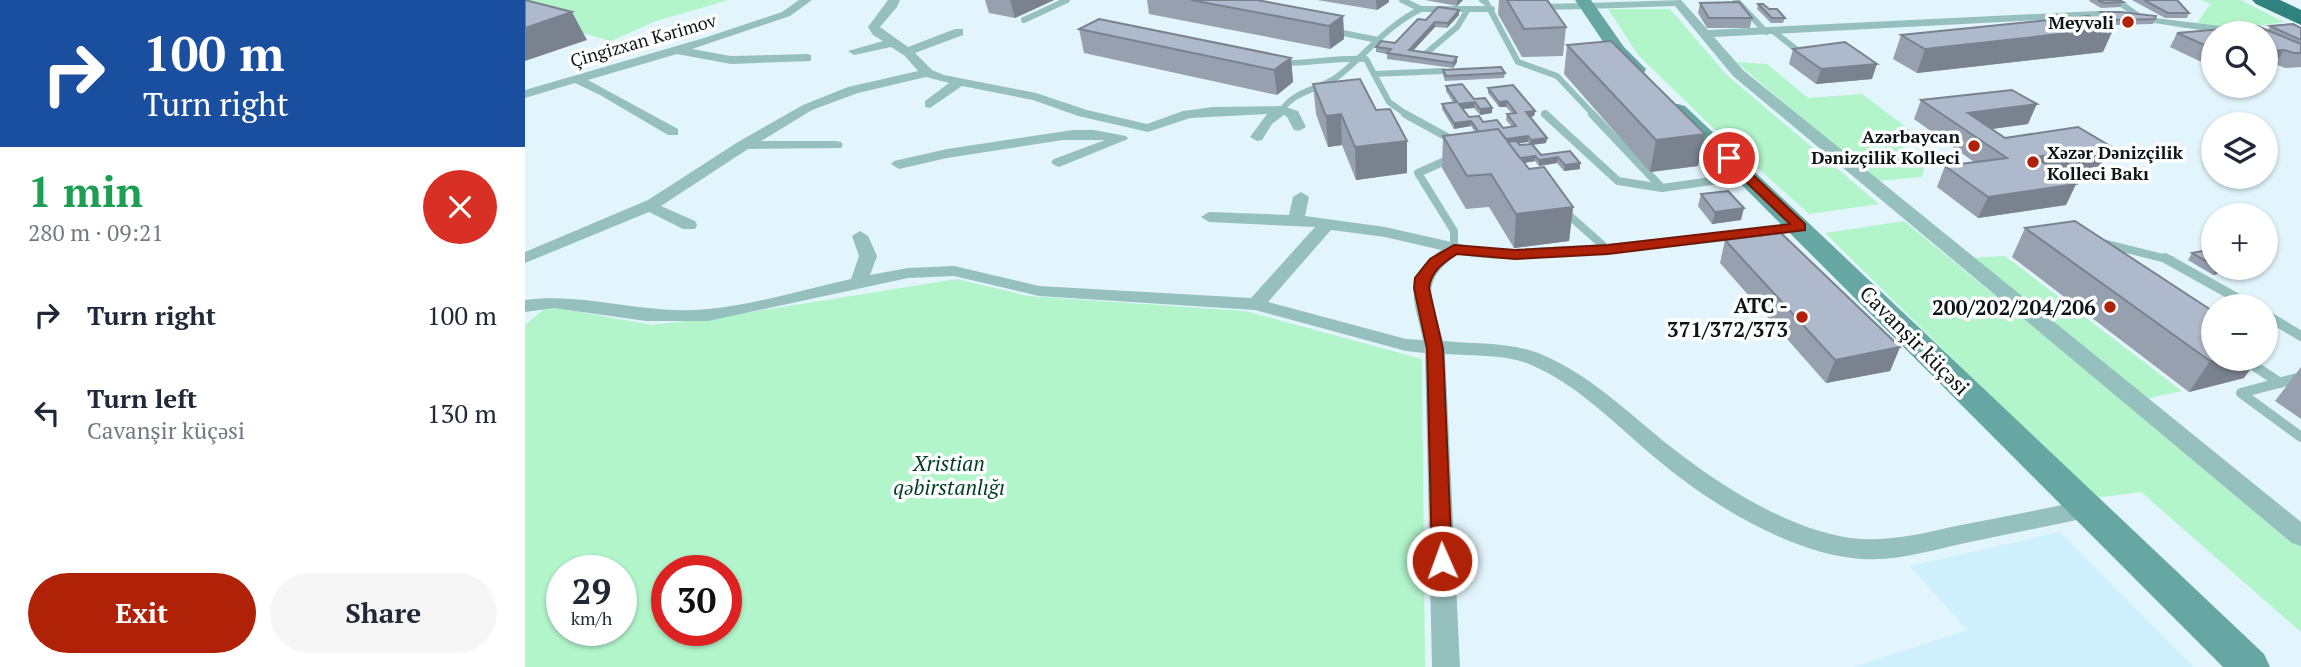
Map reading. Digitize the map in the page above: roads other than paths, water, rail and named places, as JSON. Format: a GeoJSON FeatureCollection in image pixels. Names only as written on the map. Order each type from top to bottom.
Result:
{"type":"FeatureCollection","features":[{"type":"Feature","properties":{"kind":"highway"},"geometry":{"type":"LineString","coordinates":[[2263,0],[2298,24]]}},
{"type":"Feature","properties":{"kind":"street","name":"Çingizxan Kərimov"},"geometry":{"type":"LineString","coordinates":[[525,94],[573,78],[678,51],[786,14],[806,0]]}},
{"type":"Feature","properties":{"kind":"street"},"geometry":{"type":"LineString","coordinates":[[895,0],[874,27],[927,73],[1026,95],[1083,113],[1148,128]]}},
{"type":"Feature","properties":{"kind":"street"},"geometry":{"type":"LineString","coordinates":[[1585,3],[1676,1],[1738,73],[2301,536]]}},
{"type":"Feature","properties":{"kind":"street","name":"Cavanşir küçəsi"},"geometry":{"type":"LineString","coordinates":[[1585,3],[1618,51],[2251,667]]}},
{"type":"Feature","properties":{"kind":"street"},"geometry":{"type":"LineString","coordinates":[[1706,34],[2098,14],[2137,15],[2201,28]]}},
{"type":"Feature","properties":{"kind":"street"},"geometry":{"type":"LineString","coordinates":[[906,52],[959,32]]}},
{"type":"Feature","properties":{"kind":"street"},"geometry":{"type":"LineString","coordinates":[[854,51],[892,43]]}},
{"type":"Feature","properties":{"kind":"street"},"geometry":{"type":"LineString","coordinates":[[678,51],[731,60],[807,58]]}},
{"type":"Feature","properties":{"kind":"street"},"geometry":{"type":"LineString","coordinates":[[525,258],[648,206],[709,171],[774,124],[830,97],[927,73]]}},
{"type":"Feature","properties":{"kind":"street"},"geometry":{"type":"LineString","coordinates":[[573,78],[605,92],[673,132]]}},
{"type":"Feature","properties":{"kind":"street"},"geometry":{"type":"LineString","coordinates":[[930,104],[959,82]]}},
{"type":"Feature","properties":{"kind":"street"},"geometry":{"type":"LineString","coordinates":[[1059,162],[1188,114],[1282,110],[1293,114],[1299,127]]}},
{"type":"Feature","properties":{"kind":"street"},"geometry":{"type":"LineString","coordinates":[[1257,137],[1267,121],[1282,110]]}},
{"type":"Feature","properties":{"kind":"street"},"geometry":{"type":"LineString","coordinates":[[899,164],[943,152],[1073,133],[1095,132],[1119,139]]}},
{"type":"Feature","properties":{"kind":"street"},"geometry":{"type":"LineString","coordinates":[[743,145],[836,145]]}},
{"type":"Feature","properties":{"kind":"street"},"geometry":{"type":"LineString","coordinates":[[1296,220],[1301,197]]}},
{"type":"Feature","properties":{"kind":"street"},"geometry":{"type":"LineString","coordinates":[[648,206],[689,225]]}},
{"type":"Feature","properties":{"kind":"street"},"geometry":{"type":"LineString","coordinates":[[1209,216],[1296,220],[1385,232],[1454,249],[1515,254],[1608,249],[1801,227]]}},
{"type":"Feature","properties":{"kind":"street"},"geometry":{"type":"LineString","coordinates":[[1256,304],[1325,226]]}},
{"type":"Feature","properties":{"kind":"street"},"geometry":{"type":"LineString","coordinates":[[859,284],[868,256],[860,236]]}},
{"type":"Feature","properties":{"kind":"street"},"geometry":{"type":"LineString","coordinates":[[1445,667],[1435,349],[1422,288],[1423,278],[1435,262],[1454,249]]}},
{"type":"Feature","properties":{"kind":"street"},"geometry":{"type":"LineString","coordinates":[[525,306],[554,302],[646,314],[708,314],[908,273],[954,271],[1039,290],[1256,304],[1375,338],[1435,349],[1504,352],[1533,358],[1561,372],[1601,398],[1671,458],[1716,492],[1791,531],[1830,544],[1863,549],[1907,547],[2086,509]]}},
{"type":"Feature","properties":{"kind":"lane"},"geometry":{"type":"LineString","coordinates":[[1024,20],[1067,0]]}},
{"type":"Feature","properties":{"kind":"lane"},"geometry":{"type":"LineString","coordinates":[[1402,0],[1421,9],[1499,8]]}},
{"type":"Feature","properties":{"kind":"lane"},"geometry":{"type":"LineString","coordinates":[[1482,0],[1518,62],[1557,76],[1662,188]]}},
{"type":"Feature","properties":{"kind":"lane"},"geometry":{"type":"LineString","coordinates":[[1736,0],[1770,32],[1801,53],[1815,55]]}},
{"type":"Feature","properties":{"kind":"lane"},"geometry":{"type":"LineString","coordinates":[[2116,0],[2137,15]]}},
{"type":"Feature","properties":{"kind":"lane"},"geometry":{"type":"LineString","coordinates":[[1531,7],[1585,3]]}},
{"type":"Feature","properties":{"kind":"lane"},"geometry":{"type":"LineString","coordinates":[[1282,110],[1290,99],[1334,78],[1378,40],[1421,9]]}},
{"type":"Feature","properties":{"kind":"lane"},"geometry":{"type":"LineString","coordinates":[[1424,55],[1457,27],[1468,9]]}},
{"type":"Feature","properties":{"kind":"lane"},"geometry":{"type":"LineString","coordinates":[[1325,30],[1378,40]]}},
{"type":"Feature","properties":{"kind":"lane"},"geometry":{"type":"LineString","coordinates":[[1271,62],[1308,64],[1359,57],[1368,61],[1388,102],[1464,150],[1418,173],[1454,231],[1454,249]]}},
{"type":"Feature","properties":{"kind":"lane"},"geometry":{"type":"LineString","coordinates":[[1374,74],[1443,71]]}},
{"type":"Feature","properties":{"kind":"lane"},"geometry":{"type":"LineString","coordinates":[[1545,114],[1611,178],[1662,188],[1747,176]]}},
{"type":"Feature","properties":{"kind":"lane"},"geometry":{"type":"LineString","coordinates":[[1557,205],[1608,249]]}},
{"type":"Feature","properties":{"kind":"lane"},"geometry":{"type":"LineString","coordinates":[[2087,243],[2101,242],[2170,259],[2230,294]]}},
{"type":"Feature","properties":{"kind":"lane"},"geometry":{"type":"LineString","coordinates":[[2278,322],[2301,335]]}},
{"type":"Feature","properties":{"kind":"lane"},"geometry":{"type":"LineString","coordinates":[[2262,371],[2280,383]]}},
{"type":"Feature","properties":{"kind":"lane"},"geometry":{"type":"LineString","coordinates":[[2301,377],[2241,393],[2301,437]]}},
{"type":"Feature","properties":{"kind":"place","name":"Meyvəli"},"geometry":{"type":"Point","coordinates":[2128,22]}},
{"type":"Feature","properties":{"kind":"place","name":"Azərbaycan Dənizçilik Kolleci"},"geometry":{"type":"Point","coordinates":[1974,146]}},
{"type":"Feature","properties":{"kind":"place","name":"Xəzər Dənizçilik Kolleci Bakı"},"geometry":{"type":"Point","coordinates":[2033,162]}},
{"type":"Feature","properties":{"kind":"place","name":"200/202/204/206"},"geometry":{"type":"Point","coordinates":[2110,307]}},
{"type":"Feature","properties":{"kind":"place","name":"ATC - 371/372/373"},"geometry":{"type":"Point","coordinates":[1802,317]}},
{"type":"Feature","properties":{"kind":"park label","name":"Xristian qəbirstanlığı"},"geometry":{"type":"Point","coordinates":[949,475]}}]}
